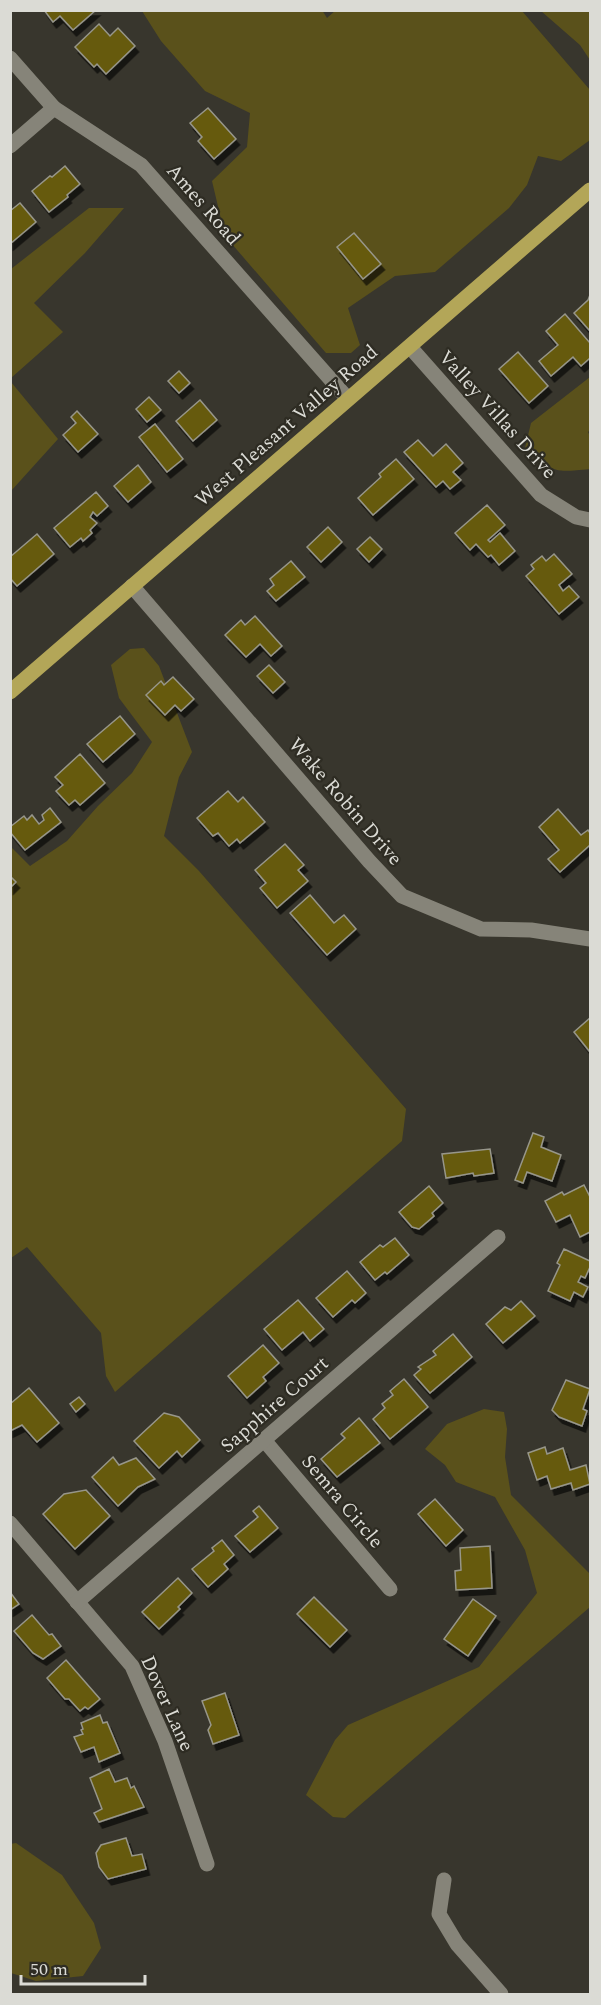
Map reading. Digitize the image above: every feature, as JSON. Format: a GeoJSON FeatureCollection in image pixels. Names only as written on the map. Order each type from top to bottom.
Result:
{"type":"FeatureCollection","features":[{"type":"Feature","properties":{"kind":"main road","name":"West Pleasant Valley Road"},"geometry":{"type":"LineString","coordinates":[[10,692],[591,190]]}},
{"type":"Feature","properties":{"kind":"street","name":"Ames Road"},"geometry":{"type":"LineString","coordinates":[[10,58],[54,108],[141,165],[348,399]]}},
{"type":"Feature","properties":{"kind":"street"},"geometry":{"type":"LineString","coordinates":[[10,146],[54,108]]}},
{"type":"Feature","properties":{"kind":"street","name":"Valley Villas Drive"},"geometry":{"type":"LineString","coordinates":[[410,346],[541,495],[576,518],[591,520]]}},
{"type":"Feature","properties":{"kind":"street","name":"Wake Robin Drive"},"geometry":{"type":"LineString","coordinates":[[132,586],[369,861],[402,896],[481,929],[531,930],[591,939]]}},
{"type":"Feature","properties":{"kind":"street","name":"Sapphire Court"},"geometry":{"type":"LineString","coordinates":[[77,1602],[498,1237]]}},
{"type":"Feature","properties":{"kind":"street","name":"Semra Circle"},"geometry":{"type":"LineString","coordinates":[[264,1440],[390,1589]]}},
{"type":"Feature","properties":{"kind":"street","name":"Dover Lane"},"geometry":{"type":"LineString","coordinates":[[10,1523],[77,1602],[92,1616],[132,1666],[165,1741],[207,1864]]}},
{"type":"Feature","properties":{"kind":"street"},"geometry":{"type":"LineString","coordinates":[[444,1880],[440,1914],[457,1944],[501,1995]]}},
{"type":"Feature","properties":{"kind":"shaded area"},"geometry":{"type":"Polygon","coordinates":[[[322,10],[327,18],[336,10],[522,11],[590,90],[590,140],[561,161],[538,156],[527,185],[509,208],[435,272],[395,276],[348,308],[360,345],[351,353],[326,353],[225,236],[212,181],[247,147],[250,113],[205,91],[161,41],[142,11],[322,10]]]}},
{"type":"Feature","properties":{"kind":"shaded area"},"geometry":{"type":"Polygon","coordinates":[[[541,11],[590,11],[590,60],[580,45],[541,11]]]}},
{"type":"Feature","properties":{"kind":"shaded area"},"geometry":{"type":"Polygon","coordinates":[[[89,208],[124,208],[85,253],[34,303],[63,332],[11,378],[11,269],[89,208]]]}},
{"type":"Feature","properties":{"kind":"shaded area"},"geometry":{"type":"Polygon","coordinates":[[[590,377],[590,430],[588,432],[590,469],[568,471],[554,469],[525,448],[531,423],[590,377]]]}},
{"type":"Feature","properties":{"kind":"shaded area"},"geometry":{"type":"Polygon","coordinates":[[[11,382],[58,439],[10,491],[11,382]]]}},
{"type":"Feature","properties":{"kind":"shaded area"},"geometry":{"type":"Polygon","coordinates":[[[144,648],[159,666],[192,752],[179,777],[164,836],[199,871],[406,1109],[402,1141],[115,1392],[106,1376],[101,1333],[27,1247],[11,1258],[10,846],[30,866],[67,841],[132,773],[152,742],[119,698],[111,665],[130,649],[144,648]]]}},
{"type":"Feature","properties":{"kind":"shaded area"},"geometry":{"type":"Polygon","coordinates":[[[484,1409],[504,1412],[507,1429],[505,1457],[511,1495],[590,1574],[590,1607],[345,1818],[333,1817],[306,1795],[335,1740],[348,1725],[479,1667],[537,1593],[525,1550],[495,1497],[456,1482],[445,1465],[425,1449],[447,1424],[484,1409]]]}},
{"type":"Feature","properties":{"kind":"shaded area"},"geometry":{"type":"Polygon","coordinates":[[[16,1843],[62,1875],[94,1923],[101,1948],[83,1976],[36,1981],[11,1973],[10,1844],[16,1843]]]}},
{"type":"Feature","properties":{"kind":"building"},"geometry":{"type":"Polygon","coordinates":[[[44,10],[96,10],[73,30],[60,16],[53,22],[44,10]]]}},
{"type":"Feature","properties":{"kind":"building"},"geometry":{"type":"Polygon","coordinates":[[[99,24],[110,36],[118,28],[135,46],[106,74],[97,64],[94,67],[75,47],[99,24]]]}},
{"type":"Feature","properties":{"kind":"building"},"geometry":{"type":"Polygon","coordinates":[[[208,108],[236,139],[214,159],[198,141],[202,137],[190,123],[208,108]]]}},
{"type":"Feature","properties":{"kind":"building"},"geometry":{"type":"Polygon","coordinates":[[[65,166],[80,184],[49,212],[32,191],[65,166]]]}},
{"type":"Feature","properties":{"kind":"building"},"geometry":{"type":"Polygon","coordinates":[[[20,203],[36,222],[10,244],[10,211],[20,203]]]}},
{"type":"Feature","properties":{"kind":"building"},"geometry":{"type":"Polygon","coordinates":[[[354,233],[381,264],[363,279],[337,247],[354,233]]]}},
{"type":"Feature","properties":{"kind":"building"},"geometry":{"type":"Polygon","coordinates":[[[590,295],[590,331],[574,313],[588,300],[590,295]]]}},
{"type":"Feature","properties":{"kind":"building"},"geometry":{"type":"Polygon","coordinates":[[[565,314],[590,343],[590,358],[581,366],[573,357],[551,376],[539,361],[558,345],[546,331],[565,314]]]}},
{"type":"Feature","properties":{"kind":"building"},"geometry":{"type":"Polygon","coordinates":[[[518,352],[548,386],[529,403],[499,369],[518,352]]]}},
{"type":"Feature","properties":{"kind":"building"},"geometry":{"type":"Polygon","coordinates":[[[179,371],[190,383],[179,393],[168,381],[179,371]]]}},
{"type":"Feature","properties":{"kind":"building"},"geometry":{"type":"Polygon","coordinates":[[[149,397],[161,410],[147,422],[136,409],[149,397]]]}},
{"type":"Feature","properties":{"kind":"building"},"geometry":{"type":"Polygon","coordinates":[[[200,400],[217,420],[193,441],[176,421],[200,400]]]}},
{"type":"Feature","properties":{"kind":"building"},"geometry":{"type":"Polygon","coordinates":[[[77,411],[98,434],[78,452],[63,435],[76,423],[71,417],[77,411]]]}},
{"type":"Feature","properties":{"kind":"building"},"geometry":{"type":"Polygon","coordinates":[[[155,424],[183,459],[167,472],[139,437],[155,424]]]}},
{"type":"Feature","properties":{"kind":"building"},"geometry":{"type":"Polygon","coordinates":[[[418,440],[433,456],[446,444],[463,463],[453,472],[461,480],[450,489],[443,481],[436,487],[404,452],[418,440]]]}},
{"type":"Feature","properties":{"kind":"building"},"geometry":{"type":"Polygon","coordinates":[[[396,459],[414,479],[373,515],[358,498],[381,477],[379,474],[396,459]]]}},
{"type":"Feature","properties":{"kind":"building"},"geometry":{"type":"Polygon","coordinates":[[[138,465],[151,482],[128,502],[114,486],[138,465]]]}},
{"type":"Feature","properties":{"kind":"building"},"geometry":{"type":"Polygon","coordinates":[[[96,492],[108,506],[97,516],[93,512],[90,517],[97,523],[90,530],[92,533],[83,541],[81,538],[70,547],[54,528],[96,492]]]}},
{"type":"Feature","properties":{"kind":"building"},"geometry":{"type":"Polygon","coordinates":[[[487,505],[505,525],[488,540],[490,542],[500,533],[515,551],[499,565],[491,555],[488,557],[476,544],[470,550],[455,533],[487,505]]]}},
{"type":"Feature","properties":{"kind":"building"},"geometry":{"type":"Polygon","coordinates":[[[328,527],[342,542],[321,562],[307,547],[328,527]]]}},
{"type":"Feature","properties":{"kind":"building"},"geometry":{"type":"Polygon","coordinates":[[[37,534],[54,554],[17,586],[10,578],[10,557],[37,534]]]}},
{"type":"Feature","properties":{"kind":"building"},"geometry":{"type":"Polygon","coordinates":[[[370,537],[382,549],[369,562],[357,549],[370,537]]]}},
{"type":"Feature","properties":{"kind":"building"},"geometry":{"type":"Polygon","coordinates":[[[554,554],[572,574],[559,585],[563,591],[569,586],[579,597],[559,614],[526,576],[534,569],[531,565],[542,556],[546,561],[554,554]]]}},
{"type":"Feature","properties":{"kind":"building"},"geometry":{"type":"Polygon","coordinates":[[[291,561],[305,577],[276,601],[267,591],[274,585],[270,579],[291,561]]]}},
{"type":"Feature","properties":{"kind":"building"},"geometry":{"type":"Polygon","coordinates":[[[255,616],[282,646],[271,656],[260,644],[246,657],[225,635],[241,620],[245,625],[255,616]]]}},
{"type":"Feature","properties":{"kind":"building"},"geometry":{"type":"Polygon","coordinates":[[[269,665],[285,682],[273,693],[257,676],[269,665]]]}},
{"type":"Feature","properties":{"kind":"building"},"geometry":{"type":"Polygon","coordinates":[[[173,677],[194,699],[181,711],[175,705],[165,715],[146,695],[161,681],[164,685],[173,677]]]}},
{"type":"Feature","properties":{"kind":"building"},"geometry":{"type":"Polygon","coordinates":[[[120,716],[135,734],[103,762],[87,744],[120,716]]]}},
{"type":"Feature","properties":{"kind":"building"},"geometry":{"type":"Polygon","coordinates":[[[80,754],[105,783],[80,805],[75,800],[69,805],[56,791],[63,785],[55,777],[80,754]]]}},
{"type":"Feature","properties":{"kind":"building"},"geometry":{"type":"Polygon","coordinates":[[[228,791],[238,802],[243,797],[265,822],[240,843],[237,839],[229,846],[218,833],[213,836],[197,818],[228,791]]]}},
{"type":"Feature","properties":{"kind":"building"},"geometry":{"type":"Polygon","coordinates":[[[50,808],[61,822],[25,850],[10,832],[10,827],[24,816],[27,820],[32,815],[39,824],[44,820],[42,815],[50,808]]]}},
{"type":"Feature","properties":{"kind":"building"},"geometry":{"type":"Polygon","coordinates":[[[558,809],[581,835],[588,830],[590,833],[590,845],[560,872],[548,859],[559,850],[539,827],[558,809]]]}},
{"type":"Feature","properties":{"kind":"building"},"geometry":{"type":"Polygon","coordinates":[[[285,844],[304,865],[298,870],[308,881],[277,908],[260,888],[266,883],[255,870],[285,844]]]}},
{"type":"Feature","properties":{"kind":"building"},"geometry":{"type":"Polygon","coordinates":[[[10,876],[16,882],[10,888],[10,876]]]}},
{"type":"Feature","properties":{"kind":"building"},"geometry":{"type":"Polygon","coordinates":[[[310,895],[334,923],[344,915],[356,929],[327,955],[290,913],[310,895]]]}},
{"type":"Feature","properties":{"kind":"building"},"geometry":{"type":"Polygon","coordinates":[[[590,1018],[590,1052],[574,1032],[590,1018]]]}},
{"type":"Feature","properties":{"kind":"building"},"geometry":{"type":"Polygon","coordinates":[[[533,1133],[544,1137],[541,1147],[561,1155],[552,1181],[527,1172],[523,1183],[515,1180],[533,1133]]]}},
{"type":"Feature","properties":{"kind":"building"},"geometry":{"type":"Polygon","coordinates":[[[490,1149],[494,1173],[474,1176],[473,1173],[446,1178],[442,1154],[490,1149]]]}},
{"type":"Feature","properties":{"kind":"building"},"geometry":{"type":"Polygon","coordinates":[[[584,1185],[590,1197],[590,1232],[580,1237],[570,1215],[556,1222],[545,1201],[562,1192],[564,1195],[584,1185]]]}},
{"type":"Feature","properties":{"kind":"building"},"geometry":{"type":"Polygon","coordinates":[[[429,1186],[443,1203],[432,1213],[434,1216],[419,1229],[412,1227],[399,1212],[429,1186]]]}},
{"type":"Feature","properties":{"kind":"building"},"geometry":{"type":"Polygon","coordinates":[[[395,1238],[409,1255],[387,1274],[385,1272],[375,1280],[360,1262],[380,1245],[383,1247],[395,1238]]]}},
{"type":"Feature","properties":{"kind":"building"},"geometry":{"type":"Polygon","coordinates":[[[564,1249],[590,1261],[585,1278],[581,1276],[578,1282],[588,1287],[583,1297],[574,1292],[570,1301],[548,1291],[560,1265],[557,1263],[564,1249]]]}},
{"type":"Feature","properties":{"kind":"building"},"geometry":{"type":"Polygon","coordinates":[[[347,1271],[366,1293],[355,1303],[352,1300],[333,1317],[316,1298],[347,1271]]]}},
{"type":"Feature","properties":{"kind":"building"},"geometry":{"type":"Polygon","coordinates":[[[298,1300],[324,1329],[310,1341],[303,1332],[282,1350],[264,1329],[298,1300]]]}},
{"type":"Feature","properties":{"kind":"building"},"geometry":{"type":"Polygon","coordinates":[[[521,1301],[535,1316],[503,1343],[486,1324],[505,1307],[511,1310],[521,1301]]]}},
{"type":"Feature","properties":{"kind":"building"},"geometry":{"type":"Polygon","coordinates":[[[453,1334],[472,1357],[430,1393],[414,1375],[421,1369],[418,1367],[436,1355],[433,1351],[453,1334]]]}},
{"type":"Feature","properties":{"kind":"building"},"geometry":{"type":"Polygon","coordinates":[[[263,1345],[279,1363],[263,1377],[266,1381],[247,1398],[228,1376],[263,1345]]]}},
{"type":"Feature","properties":{"kind":"building"},"geometry":{"type":"Polygon","coordinates":[[[404,1379],[428,1407],[390,1439],[373,1419],[385,1408],[382,1404],[393,1395],[390,1391],[404,1379]]]}},
{"type":"Feature","properties":{"kind":"building"},"geometry":{"type":"Polygon","coordinates":[[[566,1380],[590,1389],[583,1409],[587,1411],[582,1426],[559,1417],[552,1410],[566,1380]]]}},
{"type":"Feature","properties":{"kind":"building"},"geometry":{"type":"Polygon","coordinates":[[[29,1388],[59,1423],[37,1442],[22,1425],[10,1431],[10,1404],[29,1388]]]}},
{"type":"Feature","properties":{"kind":"building"},"geometry":{"type":"Polygon","coordinates":[[[79,1397],[85,1404],[76,1412],[70,1404],[79,1397]]]}},
{"type":"Feature","properties":{"kind":"building"},"geometry":{"type":"Polygon","coordinates":[[[164,1413],[179,1417],[200,1440],[182,1457],[177,1451],[159,1468],[134,1441],[164,1413]]]}},
{"type":"Feature","properties":{"kind":"building"},"geometry":{"type":"Polygon","coordinates":[[[359,1418],[380,1443],[337,1477],[321,1459],[345,1438],[341,1434],[359,1418]]]}},
{"type":"Feature","properties":{"kind":"building"},"geometry":{"type":"Polygon","coordinates":[[[545,1447],[547,1454],[563,1448],[570,1470],[586,1465],[590,1484],[573,1490],[571,1483],[551,1489],[547,1476],[537,1480],[528,1453],[545,1447]]]}},
{"type":"Feature","properties":{"kind":"building"},"geometry":{"type":"Polygon","coordinates":[[[113,1457],[119,1465],[136,1458],[155,1479],[138,1487],[118,1506],[92,1477],[113,1457]]]}},
{"type":"Feature","properties":{"kind":"building"},"geometry":{"type":"Polygon","coordinates":[[[86,1490],[110,1516],[75,1549],[43,1514],[64,1494],[86,1490]]]}},
{"type":"Feature","properties":{"kind":"building"},"geometry":{"type":"Polygon","coordinates":[[[435,1499],[463,1530],[446,1546],[418,1514],[435,1499]]]}},
{"type":"Feature","properties":{"kind":"building"},"geometry":{"type":"Polygon","coordinates":[[[259,1506],[278,1528],[250,1552],[235,1536],[258,1517],[253,1511],[259,1506]]]}},
{"type":"Feature","properties":{"kind":"building"},"geometry":{"type":"Polygon","coordinates":[[[222,1540],[234,1555],[224,1564],[228,1569],[208,1587],[192,1569],[214,1551],[212,1548],[222,1540]]]}},
{"type":"Feature","properties":{"kind":"building"},"geometry":{"type":"Polygon","coordinates":[[[490,1546],[492,1588],[456,1590],[455,1571],[461,1570],[460,1548],[490,1546]]]}},
{"type":"Feature","properties":{"kind":"building"},"geometry":{"type":"Polygon","coordinates":[[[178,1578],[192,1593],[178,1607],[180,1609],[159,1629],[142,1612],[178,1578]]]}},
{"type":"Feature","properties":{"kind":"building"},"geometry":{"type":"Polygon","coordinates":[[[10,1592],[19,1604],[10,1610],[10,1592]]]}},
{"type":"Feature","properties":{"kind":"building"},"geometry":{"type":"Polygon","coordinates":[[[314,1597],[347,1630],[330,1647],[297,1614],[314,1597]]]}},
{"type":"Feature","properties":{"kind":"building"},"geometry":{"type":"Polygon","coordinates":[[[473,1599],[496,1616],[468,1656],[444,1639],[473,1599]]]}},
{"type":"Feature","properties":{"kind":"building"},"geometry":{"type":"Polygon","coordinates":[[[32,1615],[61,1646],[43,1659],[33,1653],[14,1631],[32,1615]]]}},
{"type":"Feature","properties":{"kind":"building"},"geometry":{"type":"Polygon","coordinates":[[[66,1660],[100,1699],[88,1709],[85,1707],[80,1711],[69,1699],[65,1699],[47,1678],[66,1660]]]}},
{"type":"Feature","properties":{"kind":"building"},"geometry":{"type":"Polygon","coordinates":[[[225,1693],[239,1735],[213,1744],[208,1730],[211,1725],[202,1701],[225,1693]]]}},
{"type":"Feature","properties":{"kind":"building"},"geometry":{"type":"Polygon","coordinates":[[[100,1715],[103,1723],[107,1722],[120,1753],[99,1762],[94,1747],[81,1752],[74,1737],[83,1734],[81,1723],[100,1715]]]}},
{"type":"Feature","properties":{"kind":"building"},"geometry":{"type":"Polygon","coordinates":[[[109,1769],[115,1782],[127,1778],[131,1788],[134,1786],[144,1807],[99,1822],[94,1813],[102,1809],[90,1778],[109,1769]]]}},
{"type":"Feature","properties":{"kind":"building"},"geometry":{"type":"Polygon","coordinates":[[[126,1838],[132,1856],[142,1854],[146,1869],[108,1879],[99,1867],[96,1853],[101,1845],[126,1838]]]}}]}
